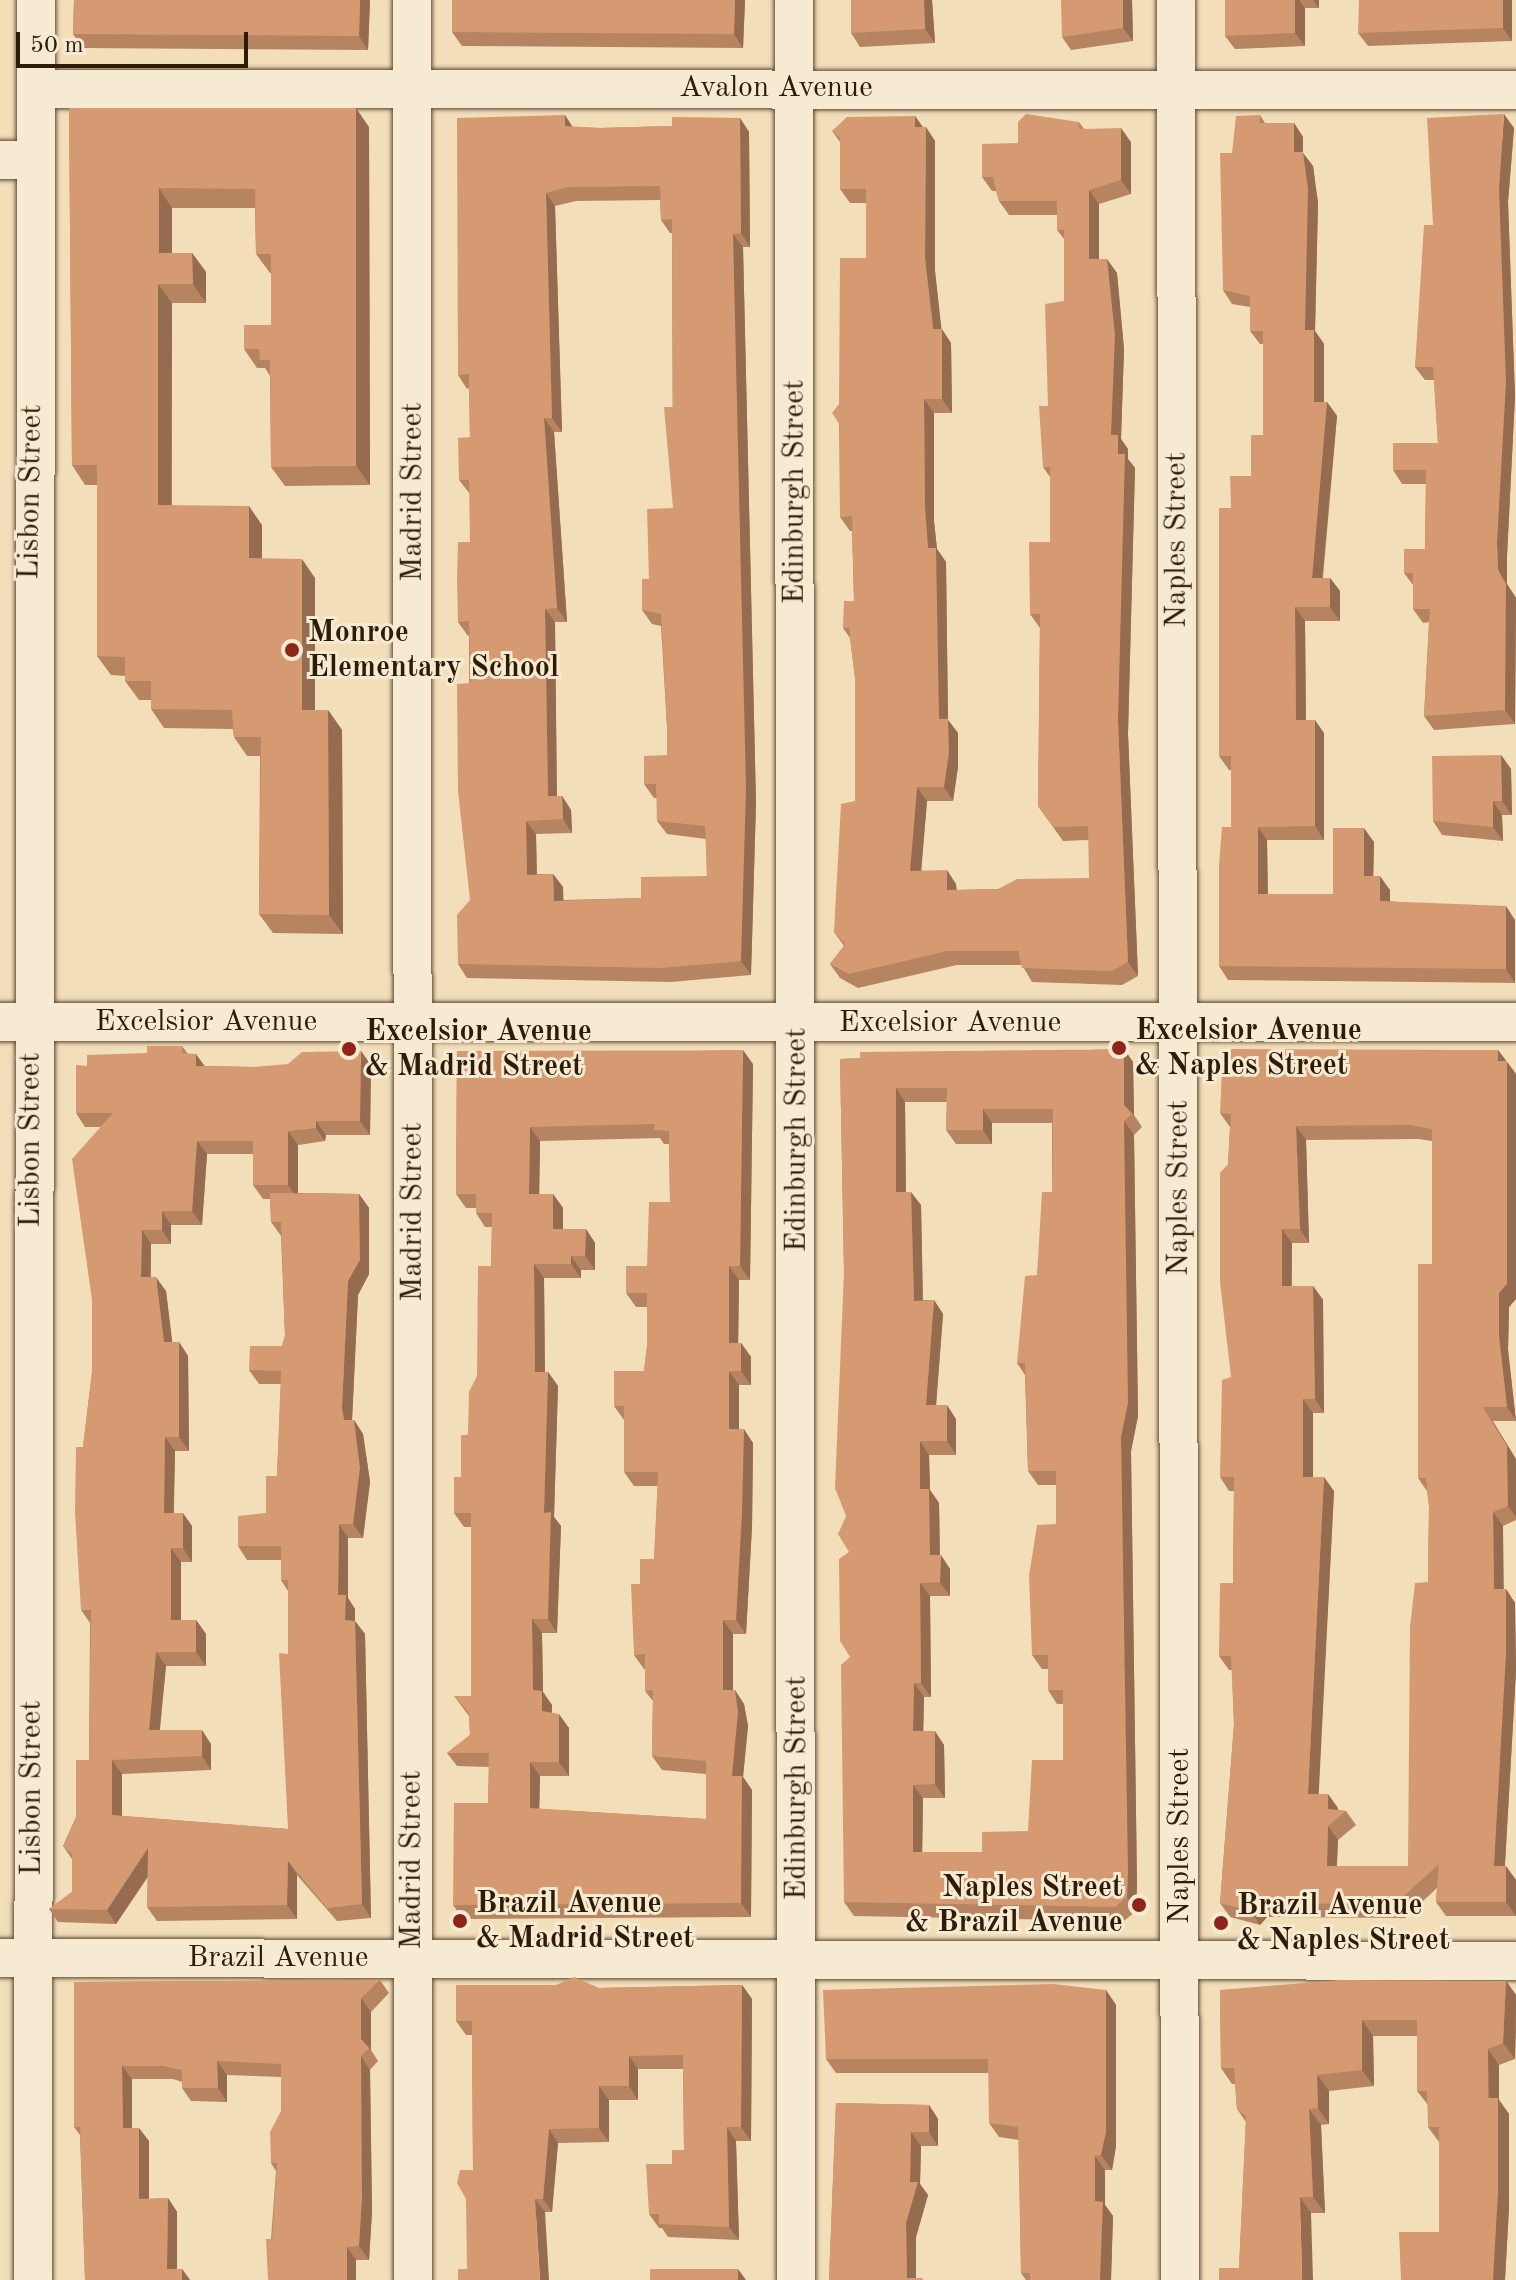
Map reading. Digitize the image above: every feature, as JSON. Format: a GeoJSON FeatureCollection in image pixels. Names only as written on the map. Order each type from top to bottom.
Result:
{"type":"FeatureCollection","features":[{"type":"Feature","properties":{"kind":"street","name":"Lisbon Street"},"geometry":{"type":"LineString","coordinates":[[33,2280],[16,1958],[16,1022],[18,160],[36,89],[36,0]]}},
{"type":"Feature","properties":{"kind":"street","name":"Madrid Street"},"geometry":{"type":"LineString","coordinates":[[412,0],[413,2280]]}},
{"type":"Feature","properties":{"kind":"street","name":"Edinburgh Street"},"geometry":{"type":"LineString","coordinates":[[794,0],[796,2280]]}},
{"type":"Feature","properties":{"kind":"street","name":"Naples Street"},"geometry":{"type":"LineString","coordinates":[[1176,0],[1180,2280]]}},
{"type":"Feature","properties":{"kind":"street","name":"Avalon Avenue"},"geometry":{"type":"LineString","coordinates":[[36,89],[794,87],[1516,90]]}},
{"type":"Feature","properties":{"kind":"street","name":"Excelsior Avenue"},"geometry":{"type":"LineString","coordinates":[[16,1022],[797,1025],[1516,1022]]}},
{"type":"Feature","properties":{"kind":"street","name":"Brazil Avenue"},"geometry":{"type":"LineString","coordinates":[[16,1958],[797,1955],[1516,1961]]}},
{"type":"Feature","properties":{"kind":"building"},"geometry":{"type":"Polygon","coordinates":[[[74,0],[360,0],[359,36],[73,34],[74,0]]]}},
{"type":"Feature","properties":{"kind":"building"},"geometry":{"type":"Polygon","coordinates":[[[452,0],[735,0],[734,34],[452,32],[452,0]]]}},
{"type":"Feature","properties":{"kind":"building"},"geometry":{"type":"Polygon","coordinates":[[[851,0],[924,0],[925,29],[851,33],[851,0]]]}},
{"type":"Feature","properties":{"kind":"building"},"geometry":{"type":"Polygon","coordinates":[[[1061,0],[1123,0],[1123,28],[1062,37],[1061,0]]]}},
{"type":"Feature","properties":{"kind":"building"},"geometry":{"type":"Polygon","coordinates":[[[1225,0],[1295,0],[1295,33],[1225,36],[1225,0]]]}},
{"type":"Feature","properties":{"kind":"building"},"geometry":{"type":"Polygon","coordinates":[[[1359,0],[1503,0],[1503,28],[1358,33],[1359,0]]]}},
{"type":"Feature","properties":{"kind":"building"},"geometry":{"type":"Polygon","coordinates":[[[69,108],[356,108],[356,466],[271,467],[270,360],[260,360],[259,349],[244,349],[244,325],[271,325],[271,254],[256,254],[255,189],[159,188],[159,253],[192,253],[193,284],[158,284],[158,505],[249,506],[249,558],[302,559],[302,710],[328,710],[329,915],[259,914],[261,737],[234,737],[232,710],[151,709],[151,681],[125,681],[125,657],[97,656],[97,465],[72,465],[69,108]]]}},
{"type":"Feature","properties":{"kind":"building"},"geometry":{"type":"Polygon","coordinates":[[[1026,114],[1079,122],[1079,129],[1121,128],[1121,180],[1089,190],[1089,259],[1107,259],[1115,335],[1111,435],[1118,435],[1118,454],[1125,454],[1118,720],[1128,962],[1112,971],[1022,968],[1018,951],[947,951],[849,974],[830,964],[845,944],[834,932],[841,804],[855,801],[855,678],[849,628],[843,628],[844,601],[854,601],[852,516],[840,517],[840,425],[832,413],[839,404],[840,258],[866,258],[866,189],[840,189],[840,138],[832,131],[847,117],[915,116],[915,127],[926,127],[925,258],[933,329],[942,329],[942,399],[924,399],[925,507],[928,548],[936,548],[939,719],[948,719],[949,753],[944,787],[917,787],[910,871],[947,870],[947,890],[998,889],[1017,879],[1089,878],[1088,826],[1053,827],[1038,806],[1040,614],[1030,614],[1029,542],[1050,542],[1050,467],[1043,467],[1039,406],[1048,406],[1045,304],[1064,301],[1064,230],[1057,230],[1057,201],[999,201],[993,177],[982,177],[982,144],[1018,143],[1018,122],[1026,114]]]}},
{"type":"Feature","properties":{"kind":"building"},"geometry":{"type":"Polygon","coordinates":[[[1504,114],[1499,188],[1506,382],[1497,543],[1498,570],[1506,584],[1505,710],[1424,716],[1430,609],[1413,609],[1413,573],[1404,573],[1404,549],[1425,549],[1426,470],[1393,470],[1393,443],[1438,443],[1433,367],[1415,367],[1424,225],[1433,225],[1427,118],[1504,114]]]}},
{"type":"Feature","properties":{"kind":"building"},"geometry":{"type":"Polygon","coordinates":[[[565,115],[565,126],[600,128],[672,126],[672,117],[740,118],[741,233],[733,234],[746,789],[741,961],[661,968],[458,964],[457,915],[470,900],[458,791],[457,684],[471,683],[469,621],[458,622],[458,542],[470,542],[469,480],[459,480],[458,438],[470,437],[469,374],[458,375],[457,118],[565,115]],[[660,186],[567,187],[546,193],[552,418],[544,418],[557,608],[545,609],[548,796],[562,796],[563,819],[526,821],[527,875],[553,874],[554,901],[641,898],[641,877],[707,876],[705,826],[657,821],[656,784],[644,784],[644,756],[667,755],[661,614],[642,610],[642,579],[649,579],[647,509],[673,508],[664,407],[673,407],[672,219],[661,220],[660,186]]]}},
{"type":"Feature","properties":{"kind":"building"},"geometry":{"type":"Polygon","coordinates":[[[1260,115],[1260,123],[1294,123],[1294,152],[1303,152],[1308,189],[1305,330],[1314,330],[1314,402],[1327,402],[1312,578],[1330,578],[1330,607],[1295,607],[1296,720],[1315,720],[1315,826],[1258,827],[1258,894],[1333,894],[1333,828],[1364,828],[1364,876],[1380,876],[1380,901],[1506,906],[1506,969],[1219,966],[1219,865],[1222,827],[1231,827],[1231,756],[1219,756],[1219,508],[1231,508],[1230,476],[1251,476],[1251,435],[1263,435],[1263,331],[1250,331],[1250,296],[1223,290],[1220,153],[1232,153],[1236,116],[1260,115]]]}},
{"type":"Feature","properties":{"kind":"building"},"geometry":{"type":"Polygon","coordinates":[[[1501,755],[1502,801],[1493,801],[1493,827],[1433,821],[1432,756],[1501,755]]]}},
{"type":"Feature","properties":{"kind":"building"},"geometry":{"type":"Polygon","coordinates":[[[147,1046],[182,1046],[182,1053],[196,1054],[196,1066],[288,1064],[302,1052],[361,1051],[360,1121],[316,1121],[316,1128],[288,1131],[288,1185],[253,1185],[253,1141],[197,1141],[192,1211],[162,1211],[162,1230],[142,1230],[141,1277],[156,1277],[164,1342],[179,1342],[179,1437],[165,1437],[164,1513],[183,1513],[183,1548],[171,1548],[171,1620],[196,1620],[196,1652],[156,1652],[149,1730],[202,1730],[202,1756],[112,1760],[112,1815],[288,1829],[279,1653],[288,1654],[288,1580],[281,1580],[281,1546],[238,1546],[238,1516],[266,1513],[266,1476],[277,1476],[281,1371],[249,1370],[250,1346],[282,1346],[285,1336],[281,1222],[271,1222],[270,1193],[359,1194],[360,1260],[348,1281],[342,1408],[344,1420],[354,1420],[360,1468],[353,1524],[339,1524],[338,1595],[346,1595],[345,1620],[355,1621],[362,1904],[327,1908],[288,1861],[287,1905],[147,1907],[148,1848],[107,1910],[49,1909],[72,1892],[72,1854],[63,1846],[76,1817],[76,1760],[89,1760],[91,1610],[81,1610],[75,1513],[76,1447],[83,1447],[92,1372],[92,1300],[72,1159],[113,1113],[76,1113],[76,1065],[87,1066],[87,1055],[147,1053],[147,1046]]]}},
{"type":"Feature","properties":{"kind":"building"},"geometry":{"type":"Polygon","coordinates":[[[1124,1049],[1124,1105],[1132,1114],[1124,1121],[1128,1403],[1121,1437],[1128,1872],[1127,1897],[1115,1907],[844,1902],[841,1665],[850,1657],[840,1641],[839,1559],[849,1552],[838,1534],[846,1516],[835,1488],[844,1271],[840,1059],[860,1058],[860,1052],[1124,1049]],[[896,1088],[896,1192],[911,1192],[914,1301],[934,1300],[926,1405],[947,1405],[947,1441],[920,1441],[920,1489],[929,1489],[930,1555],[941,1555],[940,1582],[920,1583],[921,1683],[914,1683],[913,1731],[935,1731],[935,1784],[913,1785],[913,1852],[982,1852],[982,1832],[1028,1831],[1032,1760],[1063,1760],[1063,1690],[1048,1690],[1048,1655],[1032,1655],[1029,1576],[1037,1525],[1056,1524],[1056,1471],[1028,1471],[1025,1363],[1017,1363],[1025,1276],[1037,1275],[1042,1192],[1052,1192],[1053,1109],[983,1109],[983,1130],[946,1130],[947,1088],[896,1088]]]}},
{"type":"Feature","properties":{"kind":"building"},"geometry":{"type":"Polygon","coordinates":[[[1223,1049],[1498,1050],[1498,1061],[1507,1061],[1507,1284],[1499,1293],[1499,1336],[1507,1407],[1483,1407],[1507,1446],[1508,1506],[1493,1512],[1494,1589],[1506,1589],[1506,1654],[1494,1866],[1506,1866],[1506,1902],[1436,1902],[1439,1864],[1395,1904],[1257,1903],[1251,1911],[1220,1903],[1234,1725],[1231,1656],[1219,1656],[1220,1583],[1233,1583],[1234,1477],[1220,1477],[1222,1380],[1231,1377],[1220,1282],[1220,1173],[1228,1164],[1231,1114],[1220,1113],[1223,1049]],[[1410,1125],[1296,1126],[1300,1229],[1282,1229],[1282,1286],[1313,1286],[1315,1399],[1303,1399],[1303,1477],[1324,1477],[1308,1794],[1328,1794],[1328,1809],[1346,1811],[1328,1826],[1327,1866],[1408,1866],[1410,1627],[1415,1583],[1428,1582],[1429,1506],[1426,1478],[1418,1478],[1418,1264],[1432,1264],[1432,1129],[1410,1125]]]}},
{"type":"Feature","properties":{"kind":"building"},"geometry":{"type":"Polygon","coordinates":[[[743,1050],[740,1266],[729,1266],[729,1343],[741,1343],[741,1371],[729,1371],[729,1429],[744,1429],[742,1513],[736,1620],[723,1620],[723,1690],[735,1690],[738,1712],[732,1776],[742,1776],[741,1903],[453,1905],[454,1803],[488,1803],[489,1753],[447,1753],[470,1735],[469,1713],[454,1696],[471,1696],[471,1513],[454,1513],[454,1477],[461,1477],[461,1435],[468,1435],[469,1392],[477,1376],[478,1266],[491,1266],[492,1213],[476,1213],[476,1194],[456,1194],[457,1051],[743,1050]],[[655,1124],[530,1127],[529,1194],[553,1194],[553,1229],[586,1229],[585,1256],[571,1256],[571,1264],[534,1264],[535,1372],[548,1372],[544,1513],[551,1512],[548,1619],[532,1619],[533,1690],[542,1691],[542,1711],[559,1714],[559,1762],[530,1762],[530,1808],[706,1819],[706,1761],[652,1756],[653,1690],[645,1691],[645,1654],[634,1655],[631,1584],[640,1584],[640,1559],[654,1559],[658,1472],[624,1472],[624,1406],[614,1406],[614,1371],[644,1371],[647,1347],[647,1293],[626,1293],[626,1266],[647,1266],[649,1202],[670,1202],[669,1131],[654,1130],[655,1124]]]}},
{"type":"Feature","properties":{"kind":"building"},"geometry":{"type":"Polygon","coordinates":[[[574,1977],[599,1988],[742,1985],[741,2127],[727,2127],[729,2227],[659,2224],[659,2214],[649,2214],[646,2164],[672,2164],[672,2150],[684,2150],[683,2055],[629,2056],[629,2086],[599,2086],[599,2128],[549,2129],[543,2199],[535,2199],[540,2280],[458,2280],[458,2269],[467,2269],[466,2199],[457,2183],[460,2170],[473,2170],[472,2021],[456,2021],[456,1985],[556,1985],[574,1977]]]}},
{"type":"Feature","properties":{"kind":"building"},"geometry":{"type":"Polygon","coordinates":[[[380,1980],[361,1998],[361,2039],[369,2048],[361,2056],[362,2198],[359,2246],[347,2247],[347,2280],[268,2280],[266,2239],[272,2239],[277,2163],[271,2163],[270,2132],[281,2111],[281,2064],[217,2061],[218,2088],[182,2088],[182,2070],[163,2066],[122,2066],[123,2128],[139,2128],[139,2199],[168,2198],[167,2269],[182,2269],[182,2280],[85,2280],[80,2127],[74,2127],[74,1982],[380,1980]]]}},
{"type":"Feature","properties":{"kind":"building"},"geometry":{"type":"Polygon","coordinates":[[[1340,1980],[1506,1981],[1503,2043],[1488,2049],[1488,2098],[1498,2098],[1498,2192],[1493,2280],[1401,2280],[1399,2232],[1439,2232],[1439,2127],[1428,2127],[1427,2091],[1417,2091],[1417,2020],[1362,2020],[1362,2070],[1317,2075],[1318,2108],[1309,2109],[1313,2197],[1300,2197],[1302,2280],[1219,2280],[1219,2268],[1239,2268],[1246,2116],[1237,2109],[1234,2068],[1221,2068],[1220,1990],[1340,1980]]]}},
{"type":"Feature","properties":{"kind":"building"},"geometry":{"type":"Polygon","coordinates":[[[1053,1984],[1106,1990],[1106,2132],[1101,2155],[1095,2156],[1095,2201],[1103,2202],[1100,2280],[1030,2280],[1030,2273],[1021,2273],[1018,2127],[989,2123],[988,2059],[826,2059],[823,1990],[1053,1984]]]}},
{"type":"Feature","properties":{"kind":"building"},"geometry":{"type":"Polygon","coordinates":[[[836,2103],[929,2105],[929,2132],[911,2132],[910,2182],[918,2182],[906,2223],[907,2278],[922,2280],[829,2280],[836,2103]]]}},
{"type":"Feature","properties":{"kind":"building"},"geometry":{"type":"Polygon","coordinates":[[[650,2269],[738,2269],[738,2280],[650,2280],[650,2269]]]}},
{"type":"Feature","properties":{"kind":"place","name":"Monroe Elementary School"},"geometry":{"type":"Point","coordinates":[292,650]}},
{"type":"Feature","properties":{"kind":"place","name":"Excelsior Avenue & Naples Street"},"geometry":{"type":"Point","coordinates":[1119,1048]}},
{"type":"Feature","properties":{"kind":"place","name":"Excelsior Avenue & Madrid Street"},"geometry":{"type":"Point","coordinates":[349,1049]}},
{"type":"Feature","properties":{"kind":"place","name":"Naples Street & Brazil Avenue"},"geometry":{"type":"Point","coordinates":[1139,1905]}},
{"type":"Feature","properties":{"kind":"place","name":"Brazil Avenue & Madrid Street"},"geometry":{"type":"Point","coordinates":[460,1921]}},
{"type":"Feature","properties":{"kind":"place","name":"Brazil Avenue & Naples Street"},"geometry":{"type":"Point","coordinates":[1221,1923]}}]}
